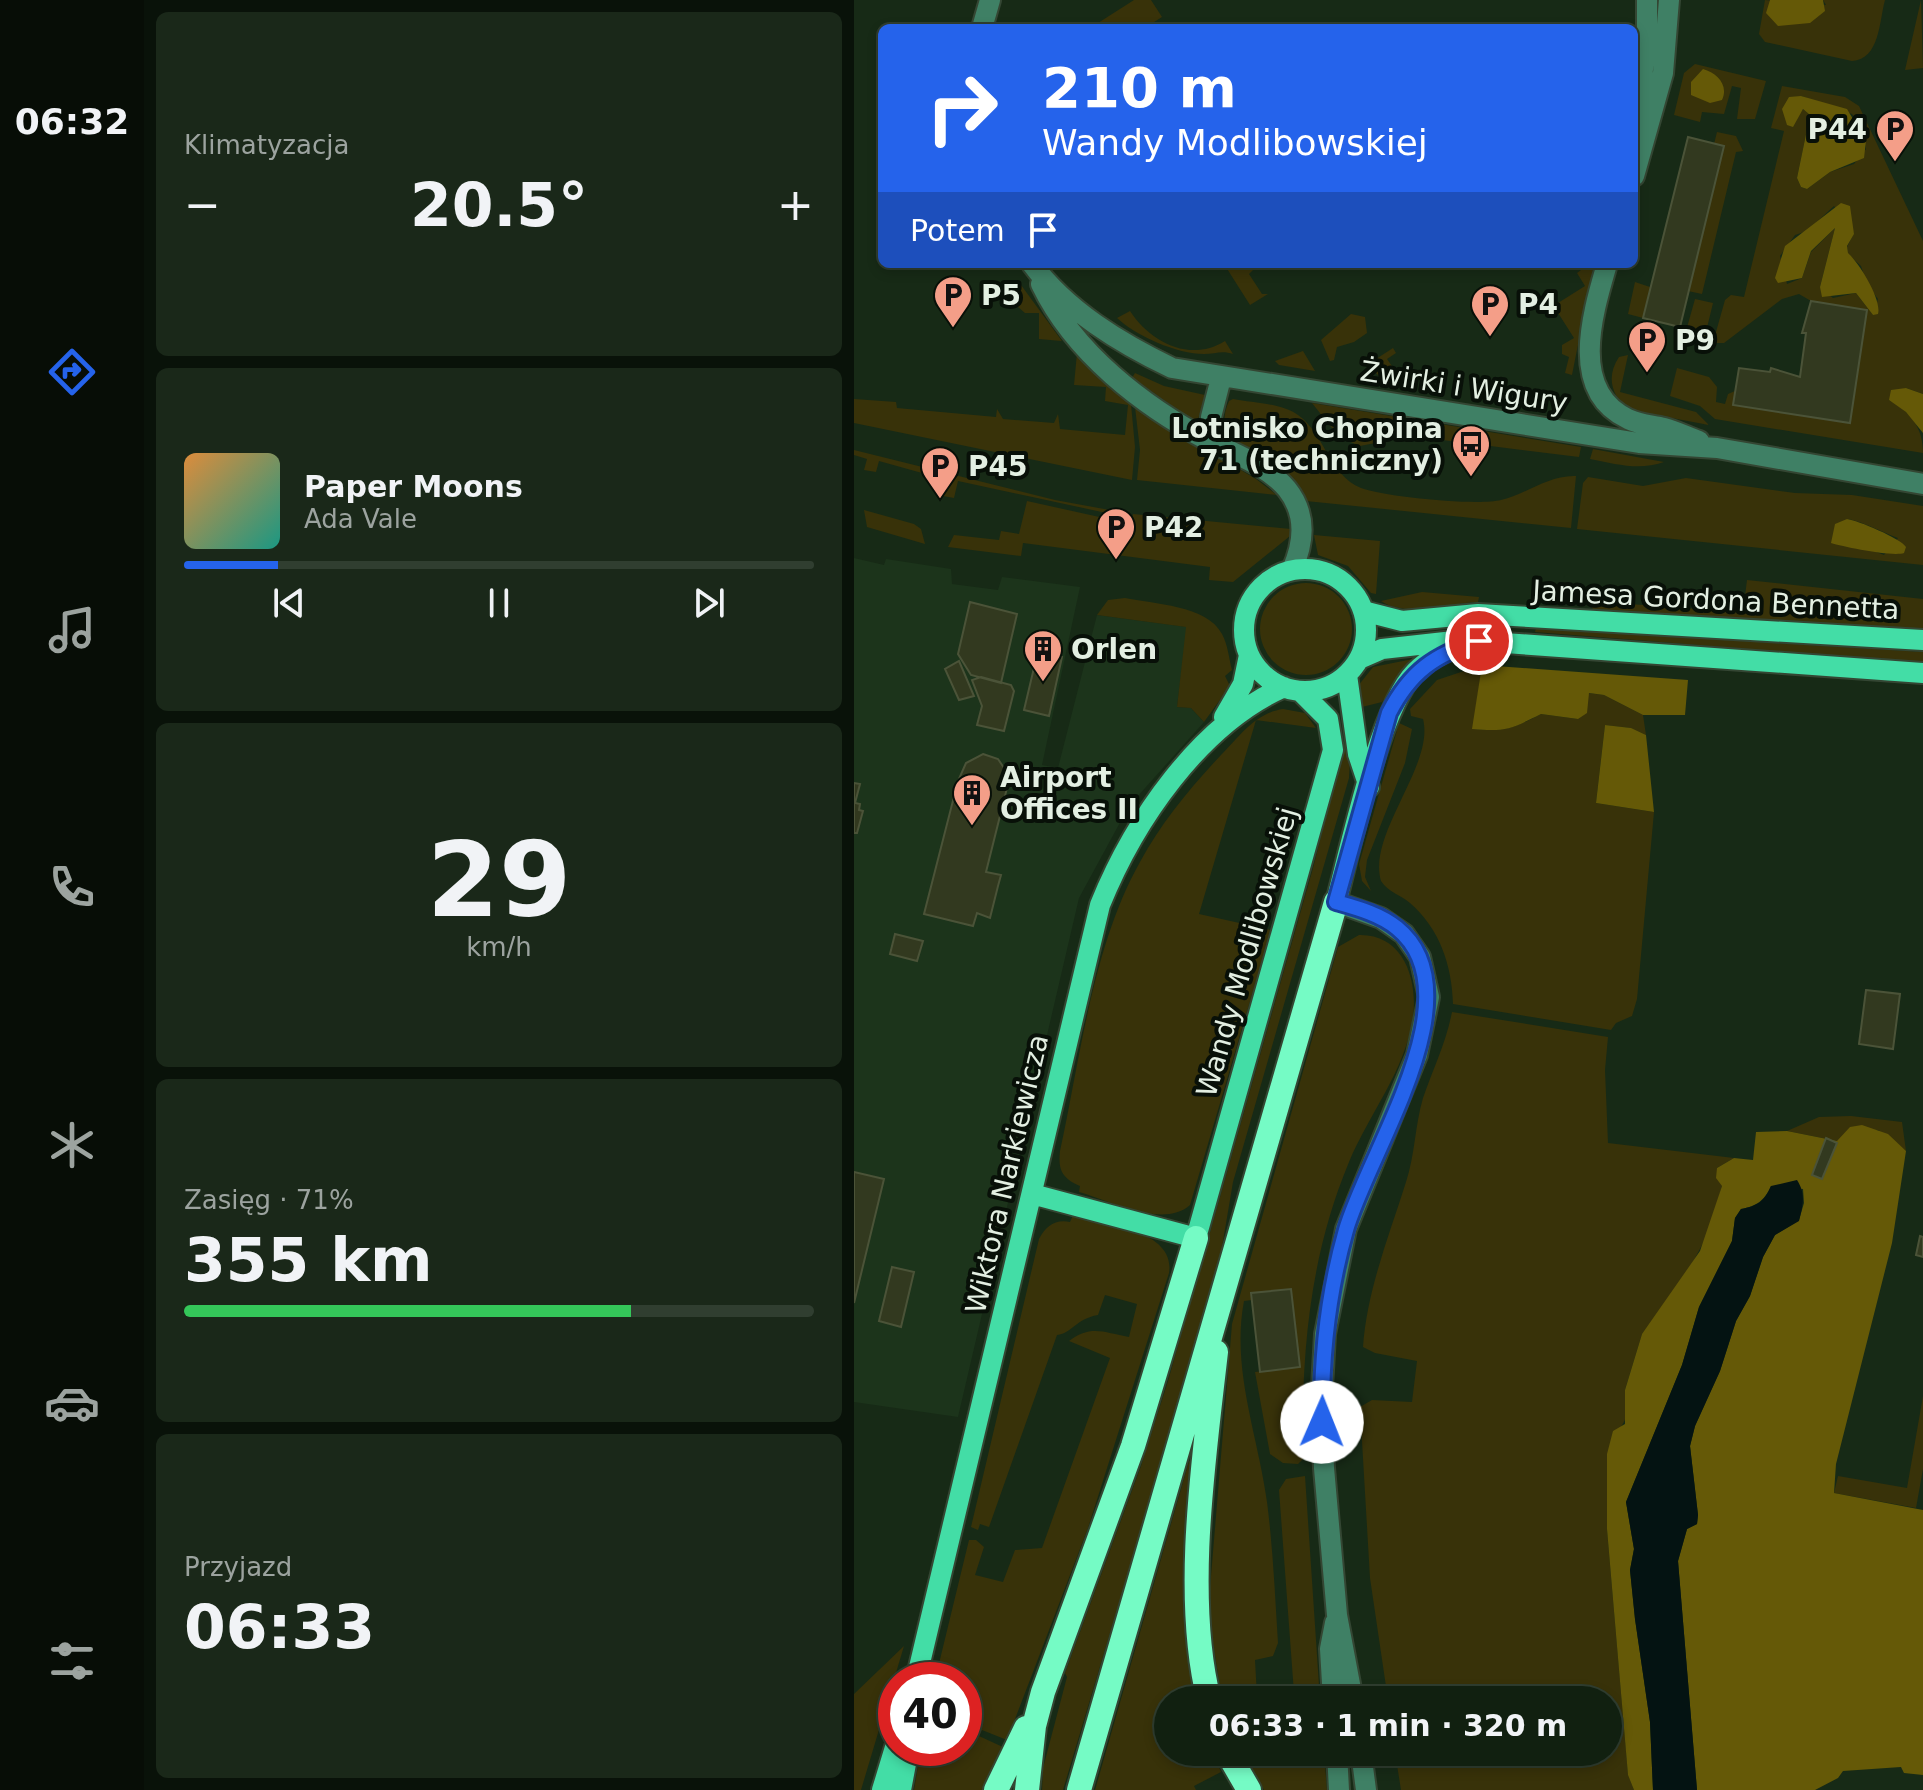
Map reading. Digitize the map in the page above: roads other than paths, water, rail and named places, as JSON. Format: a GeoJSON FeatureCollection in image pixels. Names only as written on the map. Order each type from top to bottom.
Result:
{"type":"FeatureCollection","features":[{"type":"Feature","properties":{"kind":"highway"},"geometry":{"type":"LineString","coordinates":[[1079,1790],[1191,1393],[1221,1310],[1336,902]]}},
{"type":"Feature","properties":{"kind":"highway"},"geometry":{"type":"LineString","coordinates":[[996,1790],[1043,1692],[1133,1446],[1196,1238]]}},
{"type":"Feature","properties":{"kind":"highway"},"geometry":{"type":"LineString","coordinates":[[1207,1686],[1199,1641],[1199,1576],[1205,1448],[1221,1310]]}},
{"type":"Feature","properties":{"kind":"highway"},"geometry":{"type":"LineString","coordinates":[[1028,1787],[1034,1726],[1043,1692]]}},
{"type":"Feature","properties":{"kind":"highway"},"geometry":{"type":"LineString","coordinates":[[1235,1766],[1246,1787]]}},
{"type":"Feature","properties":{"kind":"main road"},"geometry":{"type":"LineString","coordinates":[[1353,667],[1326,687],[1292,689],[1261,673],[1249,655],[1244,629],[1252,598],[1266,582],[1292,570],[1319,570],[1337,577],[1351,589],[1363,611],[1367,633],[1353,667],[1358,754],[1369,787]]}},
{"type":"Feature","properties":{"kind":"main road","name":"Jamesa Gordona Bennetta"},"geometry":{"type":"LineString","coordinates":[[1363,611],[1402,621],[1478,614],[1923,640]]}},
{"type":"Feature","properties":{"kind":"main road"},"geometry":{"type":"LineString","coordinates":[[1336,902],[1389,713],[1415,672],[1435,657],[1479,641]]}},
{"type":"Feature","properties":{"kind":"main road","name":"Jamesa Gordona Bennetta"},"geometry":{"type":"LineString","coordinates":[[1353,667],[1382,649],[1479,641],[1923,673]]}},
{"type":"Feature","properties":{"kind":"main road","name":"Wiktora Narkiewicza"},"geometry":{"type":"LineString","coordinates":[[922,1662],[1100,905],[1113,873],[1138,831],[1214,734],[1243,684],[1249,655]]}},
{"type":"Feature","properties":{"kind":"main road","name":"Wiktora Narkiewicza"},"geometry":{"type":"LineString","coordinates":[[1214,734],[1246,707],[1292,689]]}},
{"type":"Feature","properties":{"kind":"main road","name":"Wandy Modlibowskiej"},"geometry":{"type":"LineString","coordinates":[[1196,1238],[1333,750],[1331,724],[1292,689]]}},
{"type":"Feature","properties":{"kind":"main road"},"geometry":{"type":"LineString","coordinates":[[1032,1194],[1196,1238]]}},
{"type":"Feature","properties":{"kind":"main road"},"geometry":{"type":"LineString","coordinates":[[882,1790],[889,1766]]}},
{"type":"Feature","properties":{"kind":"main road"},"geometry":{"type":"LineString","coordinates":[[901,1790],[906,1766]]}},
{"type":"Feature","properties":{"kind":"street"},"geometry":{"type":"LineString","coordinates":[[983,24],[990,0]]}},
{"type":"Feature","properties":{"kind":"street"},"geometry":{"type":"LineString","coordinates":[[1638,109],[1647,38],[1647,0]]}},
{"type":"Feature","properties":{"kind":"street"},"geometry":{"type":"LineString","coordinates":[[1638,162],[1663,73],[1669,0]]}},
{"type":"Feature","properties":{"kind":"street"},"geometry":{"type":"LineString","coordinates":[[1034,268],[1067,327],[1098,361],[1155,408],[1275,477],[1293,498],[1303,538],[1292,570]]}},
{"type":"Feature","properties":{"kind":"street","name":"Żwirki i Wigury"},"geometry":{"type":"LineString","coordinates":[[1035,268],[1069,303],[1125,346],[1172,368],[1639,443],[1717,448],[1923,484]]}},
{"type":"Feature","properties":{"kind":"street"},"geometry":{"type":"LineString","coordinates":[[1606,268],[1590,339],[1589,362],[1596,386],[1609,404],[1628,419],[1666,428],[1717,448]]}},
{"type":"Feature","properties":{"kind":"street"},"geometry":{"type":"LineString","coordinates":[[1211,442],[1211,417],[1221,378]]}},
{"type":"Feature","properties":{"kind":"street"},"geometry":{"type":"LineString","coordinates":[[1336,902],[1381,918],[1404,934],[1420,957],[1429,997],[1417,1055],[1346,1229],[1330,1302],[1322,1438],[1337,1615],[1350,1686]]}},
{"type":"Feature","properties":{"kind":"street"},"geometry":{"type":"LineString","coordinates":[[1332,1686],[1330,1649],[1337,1615]]}},
{"type":"Feature","properties":{"kind":"street"},"geometry":{"type":"LineString","coordinates":[[1338,1766],[1339,1790]]}},
{"type":"Feature","properties":{"kind":"street"},"geometry":{"type":"LineString","coordinates":[[1363,1766],[1366,1790]]}},
{"type":"Feature","properties":{"kind":"place","name":"P44"},"geometry":{"type":"Point","coordinates":[1895,163]}},
{"type":"Feature","properties":{"kind":"place","name":"P5"},"geometry":{"type":"Point","coordinates":[953,329]}},
{"type":"Feature","properties":{"kind":"place","name":"P4"},"geometry":{"type":"Point","coordinates":[1490,338]}},
{"type":"Feature","properties":{"kind":"place","name":"P9"},"geometry":{"type":"Point","coordinates":[1647,374]}},
{"type":"Feature","properties":{"kind":"place","name":"Lotnisko Chopina 71 (techniczny)"},"geometry":{"type":"Point","coordinates":[1471,478]}},
{"type":"Feature","properties":{"kind":"place","name":"P45"},"geometry":{"type":"Point","coordinates":[940,500]}},
{"type":"Feature","properties":{"kind":"place","name":"P42"},"geometry":{"type":"Point","coordinates":[1116,561]}},
{"type":"Feature","properties":{"kind":"place","name":"Orlen"},"geometry":{"type":"Point","coordinates":[1043,683]}},
{"type":"Feature","properties":{"kind":"place","name":"Airport Offices II"},"geometry":{"type":"Point","coordinates":[972,827]}}]}
